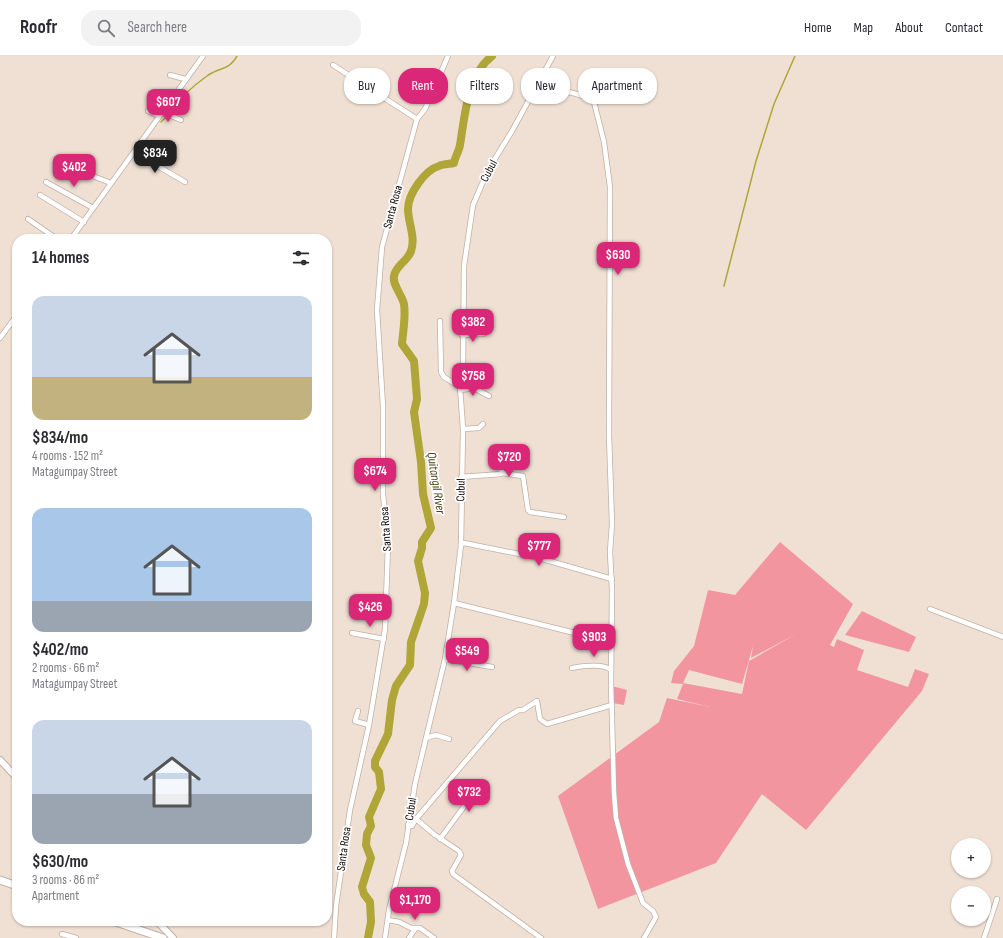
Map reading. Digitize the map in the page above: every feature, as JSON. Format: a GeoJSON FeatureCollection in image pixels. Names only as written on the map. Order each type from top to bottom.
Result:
{"type":"FeatureCollection","features":[{"type":"Feature","properties":{"kind":"main road"},"geometry":{"type":"LineString","coordinates":[[0,880],[12,884]]}},
{"type":"Feature","properties":{"kind":"main road"},"geometry":{"type":"LineString","coordinates":[[128,926],[163,938]]}},
{"type":"Feature","properties":{"kind":"street"},"geometry":{"type":"LineString","coordinates":[[75,234],[203,56]]}},
{"type":"Feature","properties":{"kind":"street","name":"Santa Rosa"},"geometry":{"type":"LineString","coordinates":[[334,938],[336,906],[350,810],[369,726],[384,639],[388,576],[388,545],[383,494],[382,407],[377,310],[382,248],[417,119],[425,108],[448,56]]}},
{"type":"Feature","properties":{"kind":"street","name":"Cubul"},"geometry":{"type":"LineString","coordinates":[[546,68],[553,56]]}},
{"type":"Feature","properties":{"kind":"street"},"geometry":{"type":"LineString","coordinates":[[333,65],[417,119]]}},
{"type":"Feature","properties":{"kind":"street"},"geometry":{"type":"LineString","coordinates":[[170,75],[185,79]]}},
{"type":"Feature","properties":{"kind":"street"},"geometry":{"type":"LineString","coordinates":[[570,94],[590,98],[594,102],[608,164],[610,329],[609,435],[612,524],[610,552],[612,579],[611,670],[616,818],[623,850],[635,885],[643,903],[653,911],[656,917],[644,938]]}},
{"type":"Feature","properties":{"kind":"street","name":"Cubul"},"geometry":{"type":"LineString","coordinates":[[385,938],[406,843],[415,784],[445,659],[461,545],[463,430],[460,388],[462,369],[464,266],[473,205],[488,170],[512,131],[526,104]]}},
{"type":"Feature","properties":{"kind":"street"},"geometry":{"type":"LineString","coordinates":[[148,111],[181,120]]}},
{"type":"Feature","properties":{"kind":"street"},"geometry":{"type":"LineString","coordinates":[[134,152],[185,182]]}},
{"type":"Feature","properties":{"kind":"street"},"geometry":{"type":"LineString","coordinates":[[84,164],[82,172],[111,183]]}},
{"type":"Feature","properties":{"kind":"street"},"geometry":{"type":"LineString","coordinates":[[46,182],[93,208]]}},
{"type":"Feature","properties":{"kind":"street"},"geometry":{"type":"LineString","coordinates":[[40,195],[84,222]]}},
{"type":"Feature","properties":{"kind":"street"},"geometry":{"type":"LineString","coordinates":[[28,219],[50,234]]}},
{"type":"Feature","properties":{"kind":"street"},"geometry":{"type":"LineString","coordinates":[[440,321],[441,372],[444,377],[460,388],[474,388],[489,396]]}},
{"type":"Feature","properties":{"kind":"street"},"geometry":{"type":"LineString","coordinates":[[0,338],[12,322]]}},
{"type":"Feature","properties":{"kind":"street"},"geometry":{"type":"LineString","coordinates":[[462,335],[483,334]]}},
{"type":"Feature","properties":{"kind":"street"},"geometry":{"type":"LineString","coordinates":[[463,430],[479,428],[483,424]]}},
{"type":"Feature","properties":{"kind":"street"},"geometry":{"type":"LineString","coordinates":[[498,447],[507,450],[502,473]]}},
{"type":"Feature","properties":{"kind":"street"},"geometry":{"type":"LineString","coordinates":[[461,477],[499,475],[502,473],[522,476],[528,510],[530,512],[564,517]]}},
{"type":"Feature","properties":{"kind":"street"},"geometry":{"type":"LineString","coordinates":[[461,545],[464,542],[500,549],[612,579]]}},
{"type":"Feature","properties":{"kind":"street"},"geometry":{"type":"LineString","coordinates":[[454,603],[611,642]]}},
{"type":"Feature","properties":{"kind":"street"},"geometry":{"type":"LineString","coordinates":[[930,609],[1003,637]]}},
{"type":"Feature","properties":{"kind":"street"},"geometry":{"type":"LineString","coordinates":[[352,633],[384,639]]}},
{"type":"Feature","properties":{"kind":"street"},"geometry":{"type":"LineString","coordinates":[[446,650],[452,645],[460,643]]}},
{"type":"Feature","properties":{"kind":"street"},"geometry":{"type":"LineString","coordinates":[[445,659],[492,667]]}},
{"type":"Feature","properties":{"kind":"street"},"geometry":{"type":"LineString","coordinates":[[572,668],[596,666],[608,667],[611,670]]}},
{"type":"Feature","properties":{"kind":"street"},"geometry":{"type":"LineString","coordinates":[[408,825],[412,826],[416,819],[500,721],[520,710],[523,710],[537,701],[540,719],[547,724],[612,705]]}},
{"type":"Feature","properties":{"kind":"street"},"geometry":{"type":"LineString","coordinates":[[358,711],[355,721],[369,726]]}},
{"type":"Feature","properties":{"kind":"street"},"geometry":{"type":"LineString","coordinates":[[426,738],[436,735],[449,739]]}},
{"type":"Feature","properties":{"kind":"street"},"geometry":{"type":"LineString","coordinates":[[0,760],[12,773]]}},
{"type":"Feature","properties":{"kind":"street"},"geometry":{"type":"LineString","coordinates":[[440,839],[468,801],[469,797],[461,790]]}},
{"type":"Feature","properties":{"kind":"street"},"geometry":{"type":"LineString","coordinates":[[416,819],[461,855],[452,871],[453,874],[541,938]]}},
{"type":"Feature","properties":{"kind":"street"},"geometry":{"type":"LineString","coordinates":[[984,938],[997,899]]}},
{"type":"Feature","properties":{"kind":"street"},"geometry":{"type":"LineString","coordinates":[[388,920],[395,920],[415,929],[420,928],[434,938]]}},
{"type":"Feature","properties":{"kind":"street"},"geometry":{"type":"LineString","coordinates":[[162,926],[173,938]]}},
{"type":"Feature","properties":{"kind":"street"},"geometry":{"type":"LineString","coordinates":[[409,938],[415,929]]}},
{"type":"Feature","properties":{"kind":"street"},"geometry":{"type":"LineString","coordinates":[[62,934],[76,938]]}},
{"type":"Feature","properties":{"kind":"shaded area"},"geometry":{"type":"Polygon","coordinates":[[[780,542],[853,604],[830,645],[834,647],[837,639],[864,650],[857,670],[908,687],[915,669],[929,674],[922,691],[806,830],[762,794],[716,863],[598,909],[558,796],[659,722],[667,698],[710,707],[677,699],[683,684],[671,683],[674,671],[694,646],[708,590],[735,595],[780,542]],[[796,634],[751,658],[753,646],[742,684],[689,670],[683,683],[742,694],[749,661],[796,634]]]}},
{"type":"Feature","properties":{"kind":"shaded area"},"geometry":{"type":"Polygon","coordinates":[[[862,611],[916,637],[909,652],[845,635],[862,611]]]}},
{"type":"Feature","properties":{"kind":"shaded area"},"geometry":{"type":"Polygon","coordinates":[[[612,686],[627,690],[624,705],[612,703],[612,686]]]}},
{"type":"Feature","properties":{"kind":"waterway"},"geometry":{"type":"LineString","coordinates":[[170,111],[182,97],[197,84],[211,73],[227,67],[237,56]]}},
{"type":"Feature","properties":{"kind":"waterway","name":"Quitangil River"},"geometry":{"type":"LineString","coordinates":[[368,938],[371,922],[370,902],[364,894],[362,887],[371,858],[366,845],[367,834],[371,826],[369,817],[381,789],[379,772],[375,767],[375,761],[388,734],[392,700],[396,686],[410,665],[411,642],[424,604],[425,593],[418,561],[422,548],[422,542],[431,528],[423,494],[421,462],[414,412],[417,399],[414,361],[402,344],[405,309],[394,282],[394,276],[397,269],[411,251],[413,240],[408,209],[414,190],[428,172],[441,165],[454,163],[459,147],[468,96],[477,74],[492,56]]}},
{"type":"Feature","properties":{"kind":"waterway"},"geometry":{"type":"LineString","coordinates":[[724,286],[756,161],[774,104],[795,56]]}},
{"type":"Feature","properties":{"kind":"waterway"},"geometry":{"type":"LineString","coordinates":[[161,122],[165,118]]}}]}
